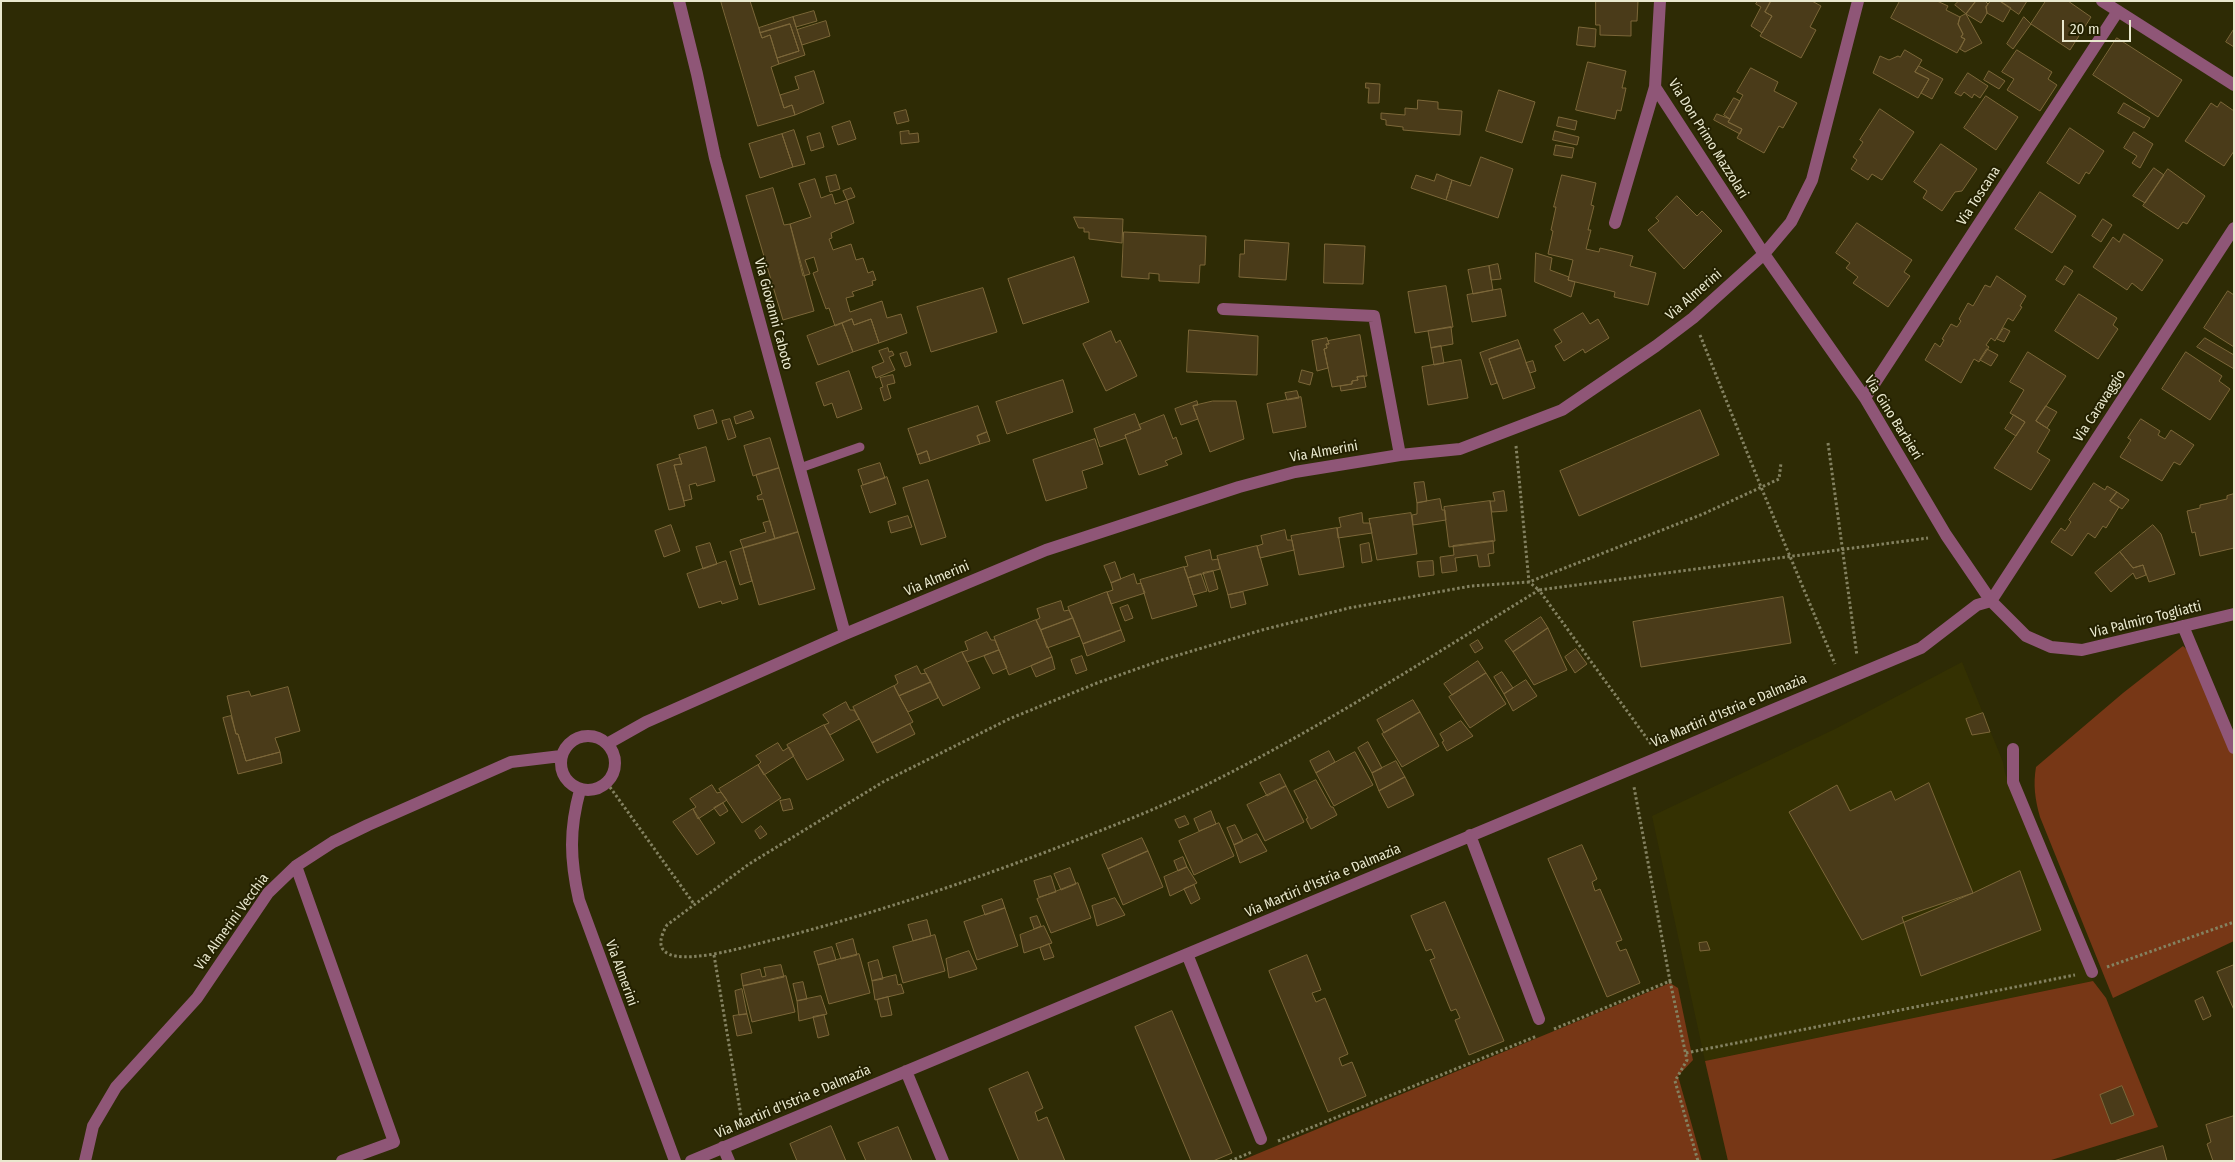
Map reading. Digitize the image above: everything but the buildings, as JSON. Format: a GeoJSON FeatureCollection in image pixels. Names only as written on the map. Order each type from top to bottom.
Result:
{"type":"FeatureCollection","features":[{"type":"Feature","properties":{"kind":"street","name":"Via Giovanni Caboto"},"geometry":{"type":"LineString","coordinates":[[679,1],[715,158],[845,634]]}},
{"type":"Feature","properties":{"kind":"street","name":"Via Don Primo Mazzolari"},"geometry":{"type":"LineString","coordinates":[[1660,1],[1655,87],[1764,254]]}},
{"type":"Feature","properties":{"kind":"street","name":"Via Almerini"},"geometry":{"type":"LineString","coordinates":[[607,744],[646,722],[845,634],[1046,550],[1239,487],[1295,472],[1400,455],[1460,449],[1562,410],[1656,346],[1693,318],[1764,254],[1791,222],[1812,180],[1858,1]]}},
{"type":"Feature","properties":{"kind":"street"},"geometry":{"type":"LineString","coordinates":[[2102,1],[2234,85]]}},
{"type":"Feature","properties":{"kind":"street","name":"Via Toscana"},"geometry":{"type":"LineString","coordinates":[[1865,398],[2118,11]]}},
{"type":"Feature","properties":{"kind":"street"},"geometry":{"type":"LineString","coordinates":[[1615,223],[1655,87]]}},
{"type":"Feature","properties":{"kind":"street","name":"Via Caravaggio"},"geometry":{"type":"LineString","coordinates":[[1991,601],[2234,228]]}},
{"type":"Feature","properties":{"kind":"street","name":"Via Gino Barbieri"},"geometry":{"type":"LineString","coordinates":[[1764,254],[1865,398],[1946,535],[1991,601]]}},
{"type":"Feature","properties":{"kind":"street"},"geometry":{"type":"LineString","coordinates":[[1223,309],[1374,316],[1400,455]]}},
{"type":"Feature","properties":{"kind":"street","name":"Via Palmiro Togliatti"},"geometry":{"type":"LineString","coordinates":[[1991,601],[2026,636],[2051,647],[2082,650],[2234,614]]}},
{"type":"Feature","properties":{"kind":"street","name":"Via Martiri d'Istria e Dalmazia"},"geometry":{"type":"LineString","coordinates":[[691,1161],[1921,648],[1977,605],[1991,601]]}},
{"type":"Feature","properties":{"kind":"street"},"geometry":{"type":"LineString","coordinates":[[2183,626],[2234,748]]}},
{"type":"Feature","properties":{"kind":"street"},"geometry":{"type":"LineString","coordinates":[[593,737],[607,744],[615,760],[614,768],[607,783],[590,791],[580,790],[572,786],[562,773],[562,756],[570,742],[577,738],[593,737]]}},
{"type":"Feature","properties":{"kind":"street"},"geometry":{"type":"LineString","coordinates":[[2013,749],[2013,782],[2092,972]]}},
{"type":"Feature","properties":{"kind":"street","name":"Via Almerini Vecchia"},"geometry":{"type":"LineString","coordinates":[[85,1161],[94,1126],[116,1087],[197,998],[268,893],[296,866],[333,842],[368,825],[511,762],[562,756]]}},
{"type":"Feature","properties":{"kind":"street","name":"Via Almerini"},"geometry":{"type":"LineString","coordinates":[[580,790],[573,815],[570,843],[579,900],[675,1161]]}},
{"type":"Feature","properties":{"kind":"street"},"geometry":{"type":"LineString","coordinates":[[1470,835],[1539,1019]]}},
{"type":"Feature","properties":{"kind":"street"},"geometry":{"type":"LineString","coordinates":[[296,866],[394,1142],[342,1161]]}},
{"type":"Feature","properties":{"kind":"street"},"geometry":{"type":"LineString","coordinates":[[1187,954],[1260,1144]]}},
{"type":"Feature","properties":{"kind":"street"},"geometry":{"type":"LineString","coordinates":[[906,1071],[943,1161]]}},
{"type":"Feature","properties":{"kind":"street"},"geometry":{"type":"LineString","coordinates":[[723,1147],[729,1161]]}},
{"type":"Feature","properties":{"kind":"lane"},"geometry":{"type":"LineString","coordinates":[[800,468],[860,447]]}},
{"type":"Feature","properties":{"kind":"path"},"geometry":{"type":"LineString","coordinates":[[1693,318],[1761,488],[1842,680]]}},
{"type":"Feature","properties":{"kind":"path"},"geometry":{"type":"LineString","coordinates":[[1515,428],[1529,582],[1538,590],[1660,756]]}},
{"type":"Feature","properties":{"kind":"path"},"geometry":{"type":"LineString","coordinates":[[1828,443],[1859,673]]}},
{"type":"Feature","properties":{"kind":"path"},"geometry":{"type":"LineString","coordinates":[[1782,463],[1779,479],[1761,488],[1703,514],[1529,582],[1471,586],[1349,608],[1262,630],[1162,660],[1010,719],[883,782],[749,864],[667,925],[660,940],[661,947],[673,956],[696,957],[714,955],[796,934],[934,892],[1110,827],[1198,788],[1316,727],[1538,590],[1946,535]]}},
{"type":"Feature","properties":{"kind":"path"},"geometry":{"type":"LineString","coordinates":[[1630,769],[1670,981],[1686,1053],[1687,1060],[1675,1082],[1698,1161]]}},
{"type":"Feature","properties":{"kind":"path"},"geometry":{"type":"LineString","coordinates":[[607,783],[694,904]]}},
{"type":"Feature","properties":{"kind":"path"},"geometry":{"type":"LineString","coordinates":[[1686,1053],[2092,972],[2234,922]]}},
{"type":"Feature","properties":{"kind":"path"},"geometry":{"type":"LineString","coordinates":[[714,955],[744,1138]]}},
{"type":"Feature","properties":{"kind":"path"},"geometry":{"type":"LineString","coordinates":[[1277,1142],[1670,981]]}},
{"type":"Feature","properties":{"kind":"path"},"geometry":{"type":"LineString","coordinates":[[1230,1161],[1260,1144]]}},
{"type":"Feature","properties":{"kind":"shaded area"},"geometry":{"type":"Polygon","coordinates":[[[2183,646],[2191,653],[2234,744],[2234,941],[2113,998],[2040,817],[2035,792],[2036,767],[2123,693],[2183,646]]]}},
{"type":"Feature","properties":{"kind":"shaded area"},"geometry":{"type":"Polygon","coordinates":[[[1962,662],[2003,762],[2005,773],[2093,981],[1705,1061],[1652,816],[1835,729],[1962,662]]]}},
{"type":"Feature","properties":{"kind":"shaded area"},"geometry":{"type":"Polygon","coordinates":[[[2093,981],[2106,998],[2158,1127],[2048,1161],[1728,1161],[1705,1061],[2093,981]]]}},
{"type":"Feature","properties":{"kind":"shaded area"},"geometry":{"type":"Polygon","coordinates":[[[1670,983],[1678,988],[1693,1060],[1678,1076],[1702,1161],[1240,1161],[1670,983]]]}}]}
